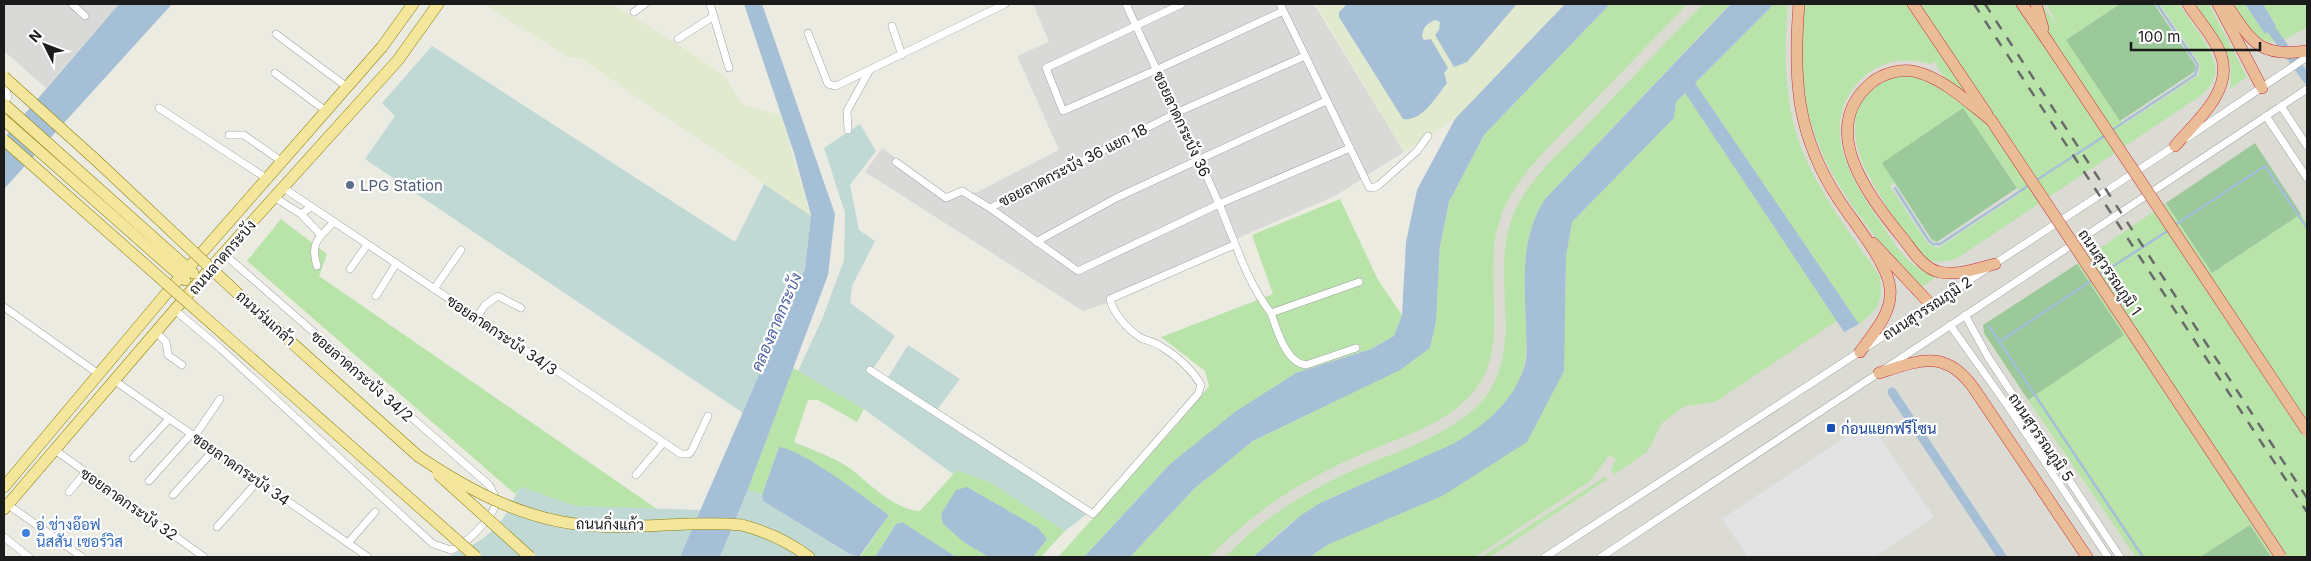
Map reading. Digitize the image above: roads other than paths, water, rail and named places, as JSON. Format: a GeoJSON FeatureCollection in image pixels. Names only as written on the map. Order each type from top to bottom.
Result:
{"type":"FeatureCollection","features":[{"type":"Feature","properties":{"kind":"highway"},"geometry":{"type":"LineString","coordinates":[[1799,4],[1796,51],[1797,88],[1799,107],[1808,139],[1823,174],[1859,228],[1888,277],[1890,288],[1887,310],[1860,352]]}},
{"type":"Feature","properties":{"kind":"highway","name":"ถนนสุวรรณภูมิ 1"},"geometry":{"type":"LineString","coordinates":[[1913,4],[2281,557]]}},
{"type":"Feature","properties":{"kind":"highway"},"geometry":{"type":"LineString","coordinates":[[2022,4],[2307,431]]}},
{"type":"Feature","properties":{"kind":"highway"},"geometry":{"type":"LineString","coordinates":[[2036,4],[2048,42]]}},
{"type":"Feature","properties":{"kind":"highway"},"geometry":{"type":"LineString","coordinates":[[2175,146],[2208,108],[2224,77],[2221,54],[2188,4]]}},
{"type":"Feature","properties":{"kind":"highway"},"geometry":{"type":"LineString","coordinates":[[2218,4],[2262,88]]}},
{"type":"Feature","properties":{"kind":"highway"},"geometry":{"type":"LineString","coordinates":[[2226,4],[2250,37],[2264,49],[2281,54],[2307,51]]}},
{"type":"Feature","properties":{"kind":"highway"},"geometry":{"type":"LineString","coordinates":[[1990,120],[1936,80],[1917,72],[1898,71],[1878,77],[1862,90],[1853,106],[1847,125],[1849,146],[1855,164],[1876,205],[1918,257],[1938,272],[1965,272],[1995,264]]}},
{"type":"Feature","properties":{"kind":"highway"},"geometry":{"type":"LineString","coordinates":[[1859,228],[1932,306]]}},
{"type":"Feature","properties":{"kind":"highway"},"geometry":{"type":"LineString","coordinates":[[1879,373],[1909,364],[1935,360],[1958,370],[1975,390],[2087,557]]}},
{"type":"Feature","properties":{"kind":"main road","name":"ถนนลาดกระบัง"},"geometry":{"type":"LineString","coordinates":[[4,487],[266,178],[382,47],[413,4]]}},
{"type":"Feature","properties":{"kind":"main road","name":"ถนนลาดกระบัง"},"geometry":{"type":"LineString","coordinates":[[6,506],[282,187],[398,60],[438,4]]}},
{"type":"Feature","properties":{"kind":"main road"},"geometry":{"type":"LineString","coordinates":[[382,47],[398,60]]}},
{"type":"Feature","properties":{"kind":"main road","name":"ถนนร่มเกล้า"},"geometry":{"type":"LineString","coordinates":[[4,77],[530,557]]}},
{"type":"Feature","properties":{"kind":"main road"},"geometry":{"type":"LineString","coordinates":[[4,103],[115,201],[185,273]]}},
{"type":"Feature","properties":{"kind":"main road"},"geometry":{"type":"LineString","coordinates":[[4,120],[107,212],[198,284]]}},
{"type":"Feature","properties":{"kind":"main road"},"geometry":{"type":"LineString","coordinates":[[4,140],[476,557]]}},
{"type":"Feature","properties":{"kind":"main road","name":"ถนนกิ่งแก้ว"},"geometry":{"type":"LineString","coordinates":[[418,456],[482,496],[532,515],[598,526],[717,523],[742,525],[768,532],[792,544],[809,557]]}},
{"type":"Feature","properties":{"kind":"street"},"geometry":{"type":"LineString","coordinates":[[72,4],[85,16]]}},
{"type":"Feature","properties":{"kind":"street"},"geometry":{"type":"LineString","coordinates":[[634,12],[645,4]]}},
{"type":"Feature","properties":{"kind":"street"},"geometry":{"type":"LineString","coordinates":[[710,4],[729,68]]}},
{"type":"Feature","properties":{"kind":"street"},"geometry":{"type":"LineString","coordinates":[[808,32],[828,84],[832,87],[869,71],[1005,4]]}},
{"type":"Feature","properties":{"kind":"street","name":"ซอยลาดกระบัง 36"},"geometry":{"type":"LineString","coordinates":[[1126,4],[1219,204],[1234,245],[1260,299],[1271,313],[1290,356],[1300,364],[1306,365],[1356,348]]}},
{"type":"Feature","properties":{"kind":"street"},"geometry":{"type":"LineString","coordinates":[[1182,4],[1046,68],[1054,90],[1065,111],[1156,70],[1281,7],[1369,187],[1373,188],[1417,150],[1428,136]]}},
{"type":"Feature","properties":{"kind":"street"},"geometry":{"type":"LineString","coordinates":[[678,39],[714,16]]}},
{"type":"Feature","properties":{"kind":"street"},"geometry":{"type":"LineString","coordinates":[[892,26],[902,55]]}},
{"type":"Feature","properties":{"kind":"street"},"geometry":{"type":"LineString","coordinates":[[276,34],[347,87]]}},
{"type":"Feature","properties":{"kind":"street","name":"ซอยลาดกระบัง 36 แยก 18"},"geometry":{"type":"LineString","coordinates":[[896,162],[946,198],[962,191],[990,208],[1176,113],[1304,56]]}},
{"type":"Feature","properties":{"kind":"street","name":"ถนนสุวรรณภูมิ 2"},"geometry":{"type":"LineString","coordinates":[[1545,557],[1932,306],[2307,57]]}},
{"type":"Feature","properties":{"kind":"street"},"geometry":{"type":"LineString","coordinates":[[848,130],[846,111],[869,71]]}},
{"type":"Feature","properties":{"kind":"street"},"geometry":{"type":"LineString","coordinates":[[275,73],[326,111]]}},
{"type":"Feature","properties":{"kind":"street"},"geometry":{"type":"LineString","coordinates":[[4,84],[8,97],[4,103]]}},
{"type":"Feature","properties":{"kind":"street","name":"ถนนสุวรรณภูมิ 2"},"geometry":{"type":"LineString","coordinates":[[1601,557],[2307,88]]}},
{"type":"Feature","properties":{"kind":"street"},"geometry":{"type":"LineString","coordinates":[[1036,242],[1116,198],[1326,101]]}},
{"type":"Feature","properties":{"kind":"street"},"geometry":{"type":"LineString","coordinates":[[2281,106],[2307,146]]}},
{"type":"Feature","properties":{"kind":"street"},"geometry":{"type":"LineString","coordinates":[[159,108],[266,178]]}},
{"type":"Feature","properties":{"kind":"street"},"geometry":{"type":"LineString","coordinates":[[2266,116],[2307,178]]}},
{"type":"Feature","properties":{"kind":"street"},"geometry":{"type":"LineString","coordinates":[[229,135],[244,135],[281,161]]}},
{"type":"Feature","properties":{"kind":"street"},"geometry":{"type":"LineString","coordinates":[[990,208],[1078,271],[1219,204],[1350,148]]}},
{"type":"Feature","properties":{"kind":"street","name":"ซอยลาดกระบัง 34/3"},"geometry":{"type":"LineString","coordinates":[[282,187],[681,454],[689,454],[708,416]]}},
{"type":"Feature","properties":{"kind":"street"},"geometry":{"type":"LineString","coordinates":[[274,197],[301,214],[321,235]]}},
{"type":"Feature","properties":{"kind":"street"},"geometry":{"type":"LineString","coordinates":[[301,214],[311,207]]}},
{"type":"Feature","properties":{"kind":"street"},"geometry":{"type":"LineString","coordinates":[[317,266],[312,252],[314,245],[334,222]]}},
{"type":"Feature","properties":{"kind":"street"},"geometry":{"type":"LineString","coordinates":[[350,269],[367,245]]}},
{"type":"Feature","properties":{"kind":"street"},"geometry":{"type":"LineString","coordinates":[[870,370],[1092,514],[1198,394],[1201,385],[1194,374],[1178,357],[1160,345],[1140,337],[1128,326],[1112,309],[1110,299],[1234,245]]}},
{"type":"Feature","properties":{"kind":"street"},"geometry":{"type":"LineString","coordinates":[[434,289],[461,250]]}},
{"type":"Feature","properties":{"kind":"street","name":"ซอยลาดกระบัง 34/2"},"geometry":{"type":"LineString","coordinates":[[176,311],[222,349],[433,544],[451,550],[467,542],[494,509],[496,500],[489,485],[224,254]]}},
{"type":"Feature","properties":{"kind":"street"},"geometry":{"type":"LineString","coordinates":[[376,296],[396,264]]}},
{"type":"Feature","properties":{"kind":"street"},"geometry":{"type":"LineString","coordinates":[[1271,313],[1359,282]]}},
{"type":"Feature","properties":{"kind":"street"},"geometry":{"type":"LineString","coordinates":[[477,317],[485,305],[498,296],[521,308]]}},
{"type":"Feature","properties":{"kind":"street"},"geometry":{"type":"LineString","coordinates":[[4,308],[100,375]]}},
{"type":"Feature","properties":{"kind":"street","name":"ถนนสุวรรณภูมิ 5"},"geometry":{"type":"LineString","coordinates":[[1965,315],[1988,357],[2120,557]]}},
{"type":"Feature","properties":{"kind":"street","name":"ถนนสุวรรณภูมิ 5"},"geometry":{"type":"LineString","coordinates":[[1950,325],[2007,405],[2108,557]]}},
{"type":"Feature","properties":{"kind":"street"},"geometry":{"type":"LineString","coordinates":[[157,333],[166,342],[168,355],[182,365]]}},
{"type":"Feature","properties":{"kind":"street","name":"ซอยลาดกระบัง 34"},"geometry":{"type":"LineString","coordinates":[[115,381],[368,557]]}},
{"type":"Feature","properties":{"kind":"street"},"geometry":{"type":"LineString","coordinates":[[149,481],[192,436],[220,399]]}},
{"type":"Feature","properties":{"kind":"street"},"geometry":{"type":"LineString","coordinates":[[133,458],[169,419]]}},
{"type":"Feature","properties":{"kind":"street"},"geometry":{"type":"LineString","coordinates":[[636,475],[663,443]]}},
{"type":"Feature","properties":{"kind":"street","name":"ซอยลาดกระบัง 32"},"geometry":{"type":"LineString","coordinates":[[55,450],[204,557]]}},
{"type":"Feature","properties":{"kind":"street"},"geometry":{"type":"LineString","coordinates":[[173,495],[214,450]]}},
{"type":"Feature","properties":{"kind":"street"},"geometry":{"type":"LineString","coordinates":[[70,492],[86,473]]}},
{"type":"Feature","properties":{"kind":"street"},"geometry":{"type":"LineString","coordinates":[[217,527],[258,481]]}},
{"type":"Feature","properties":{"kind":"street"},"geometry":{"type":"LineString","coordinates":[[6,506],[82,557]]}},
{"type":"Feature","properties":{"kind":"street"},"geometry":{"type":"LineString","coordinates":[[348,543],[375,512]]}},
{"type":"Feature","properties":{"kind":"street"},"geometry":{"type":"LineString","coordinates":[[4,537],[30,557]]}},
{"type":"Feature","properties":{"kind":"waterway"},"geometry":{"type":"LineString","coordinates":[[2112,130],[2195,75],[2198,65],[2157,4]]}},
{"type":"Feature","properties":{"kind":"waterway"},"geometry":{"type":"LineString","coordinates":[[2253,4],[2307,79]]}},
{"type":"Feature","properties":{"kind":"waterway"},"geometry":{"type":"LineString","coordinates":[[2035,181],[2106,135]]}},
{"type":"Feature","properties":{"kind":"waterway"},"geometry":{"type":"LineString","coordinates":[[2175,225],[2265,166],[2307,228]]}},
{"type":"Feature","properties":{"kind":"waterway"},"geometry":{"type":"LineString","coordinates":[[1895,188],[1929,241],[1933,244],[1940,244],[2031,184]]}},
{"type":"Feature","properties":{"kind":"waterway"},"geometry":{"type":"LineString","coordinates":[[2098,276],[2169,230]]}},
{"type":"Feature","properties":{"kind":"waterway"},"geometry":{"type":"LineString","coordinates":[[1999,342],[2094,279]]}},
{"type":"Feature","properties":{"kind":"waterway"},"geometry":{"type":"LineString","coordinates":[[1989,326],[2143,557]]}},
{"type":"Feature","properties":{"kind":"waterway"},"geometry":{"type":"LineString","coordinates":[[1892,392],[2002,557]]}},
{"type":"Feature","properties":{"kind":"railway"},"geometry":{"type":"LineString","coordinates":[[1974,4],[2307,512]]}},
{"type":"Feature","properties":{"kind":"railway"},"geometry":{"type":"LineString","coordinates":[[1985,4],[2307,498]]}},
{"type":"Feature","properties":{"kind":"place","name":"LPG Station"},"geometry":{"type":"Point","coordinates":[350,185]}},
{"type":"Feature","properties":{"kind":"place","name":"ก่อนแยกฟรีโซน"},"geometry":{"type":"Point","coordinates":[1831,428]}},
{"type":"Feature","properties":{"kind":"place","name":"อู่ ช่างอ๊อฟ นิสสัน เซอร์วิส"},"geometry":{"type":"Point","coordinates":[26,533]}},
{"type":"Feature","properties":{"kind":"water label","name":"คลองลาดกระบัง"},"geometry":{"type":"Point","coordinates":[776,322]}}]}
